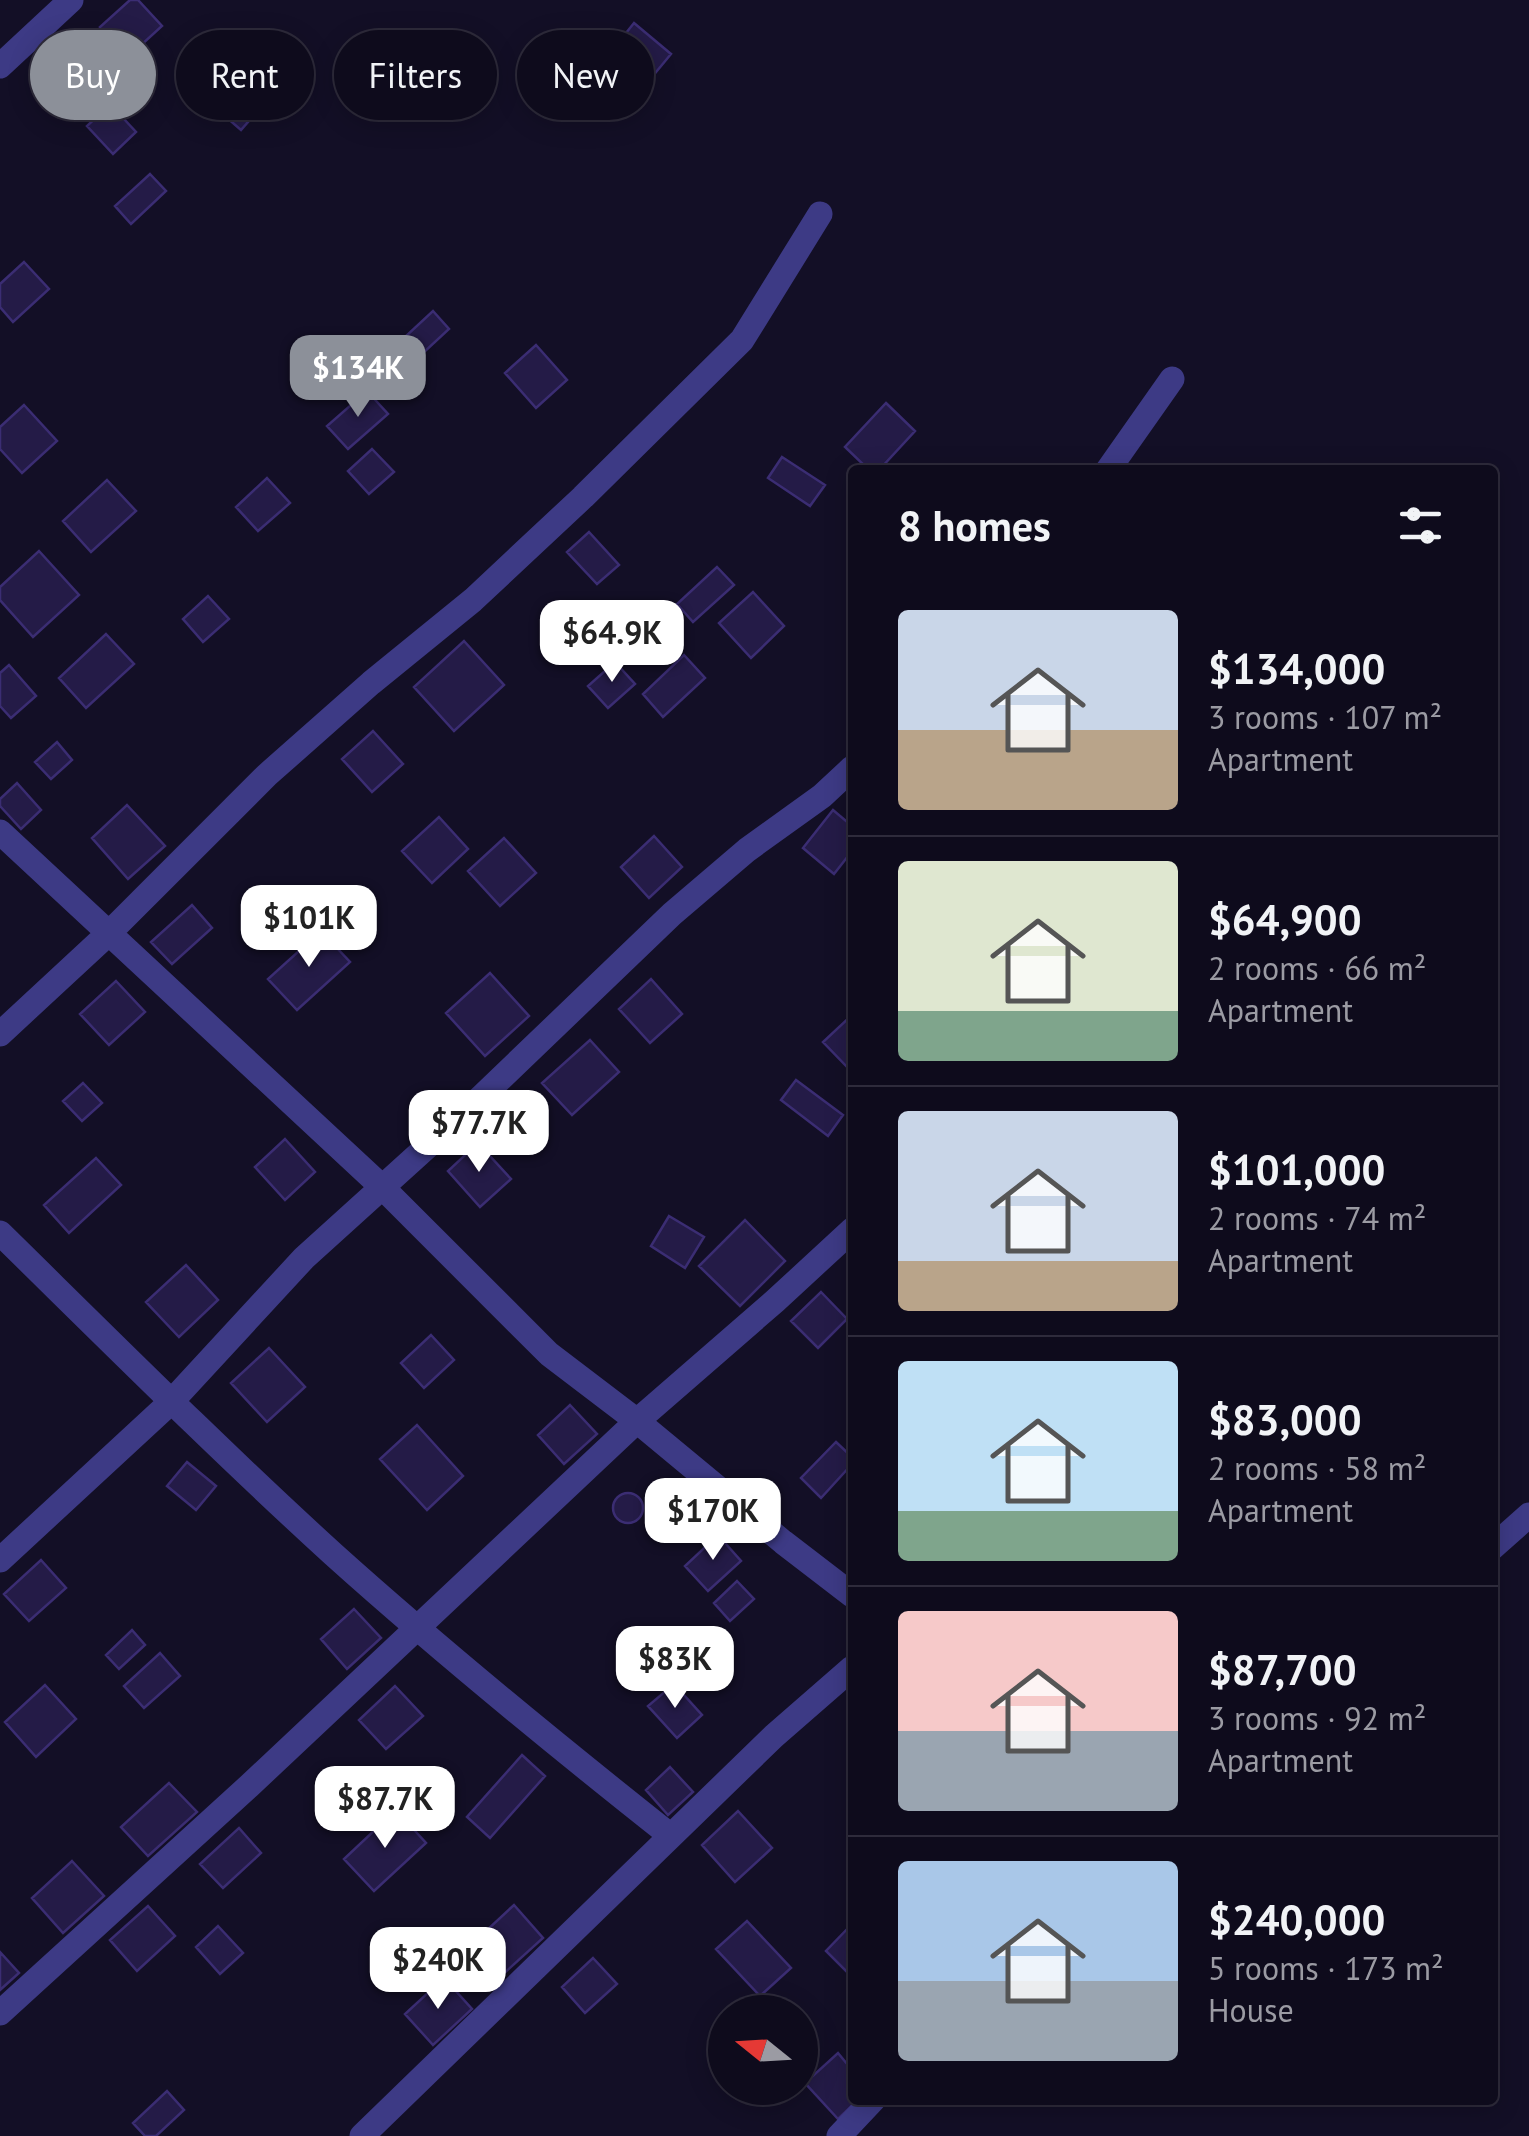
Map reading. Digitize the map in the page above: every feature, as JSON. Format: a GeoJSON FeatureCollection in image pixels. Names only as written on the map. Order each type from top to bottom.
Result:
{"type":"FeatureCollection","features":[{"type":"Feature","properties":{"kind":"street"},"geometry":{"type":"LineString","coordinates":[[0,66],[70,0]]}},
{"type":"Feature","properties":{"kind":"street"},"geometry":{"type":"LineString","coordinates":[[0,1034],[109,933],[267,775],[472,600],[742,340],[820,214]]}},
{"type":"Feature","properties":{"kind":"street"},"geometry":{"type":"LineString","coordinates":[[1111,465],[1172,378]]}},
{"type":"Feature","properties":{"kind":"street"},"geometry":{"type":"LineString","coordinates":[[0,1560],[172,1400],[304,1258],[472,1106],[672,914],[848,772]]}},
{"type":"Feature","properties":{"kind":"street"},"geometry":{"type":"LineString","coordinates":[[0,832],[382,1187],[549,1354],[848,1593]]}},
{"type":"Feature","properties":{"kind":"street"},"geometry":{"type":"LineString","coordinates":[[0,1232],[334,1554],[531,1725],[671,1836]]}},
{"type":"Feature","properties":{"kind":"street"},"geometry":{"type":"LineString","coordinates":[[0,2013],[249,1786],[637,1421],[848,1234]]}},
{"type":"Feature","properties":{"kind":"street"},"geometry":{"type":"LineString","coordinates":[[1498,1543],[1529,1515]]}},
{"type":"Feature","properties":{"kind":"street"},"geometry":{"type":"LineString","coordinates":[[362,2136],[774,1736],[848,1671]]}},
{"type":"Feature","properties":{"kind":"street"},"geometry":{"type":"LineString","coordinates":[[839,2136],[868,2105]]}},
{"type":"Feature","properties":{"kind":"building"},"geometry":{"type":"Polygon","coordinates":[[[130,0],[138,0],[162,26],[156,31],[100,27],[130,0]]]}},
{"type":"Feature","properties":{"kind":"building"},"geometry":{"type":"Polygon","coordinates":[[[654,40],[671,54],[654,75],[654,40]]]}},
{"type":"Feature","properties":{"kind":"building"},"geometry":{"type":"Polygon","coordinates":[[[93,120],[125,120],[136,132],[113,154],[87,126],[93,120]]]}},
{"type":"Feature","properties":{"kind":"building"},"geometry":{"type":"Polygon","coordinates":[[[229,120],[250,120],[241,130],[229,120]]]}},
{"type":"Feature","properties":{"kind":"building"},"geometry":{"type":"Polygon","coordinates":[[[150,174],[166,191],[131,224],[115,206],[150,174]]]}},
{"type":"Feature","properties":{"kind":"building"},"geometry":{"type":"Polygon","coordinates":[[[24,262],[49,289],[13,322],[0,307],[0,284],[24,262]]]}},
{"type":"Feature","properties":{"kind":"building"},"geometry":{"type":"Polygon","coordinates":[[[433,311],[449,329],[422,354],[406,336],[433,311]]]}},
{"type":"Feature","properties":{"kind":"building"},"geometry":{"type":"Polygon","coordinates":[[[536,345],[567,380],[536,408],[505,373],[536,345]]]}},
{"type":"Feature","properties":{"kind":"building"},"geometry":{"type":"Polygon","coordinates":[[[367,391],[388,414],[348,449],[327,426],[367,391]]]}},
{"type":"Feature","properties":{"kind":"building"},"geometry":{"type":"Polygon","coordinates":[[[886,403],[915,431],[884,465],[864,465],[845,447],[886,403]]]}},
{"type":"Feature","properties":{"kind":"building"},"geometry":{"type":"Polygon","coordinates":[[[24,405],[57,441],[22,473],[0,449],[0,427],[24,405]]]}},
{"type":"Feature","properties":{"kind":"building"},"geometry":{"type":"Polygon","coordinates":[[[372,449],[394,472],[369,494],[348,471],[372,449]]]}},
{"type":"Feature","properties":{"kind":"building"},"geometry":{"type":"Polygon","coordinates":[[[782,457],[825,485],[810,506],[768,478],[782,457]]]}},
{"type":"Feature","properties":{"kind":"building"},"geometry":{"type":"Polygon","coordinates":[[[267,478],[290,503],[258,531],[236,507],[267,478]]]}},
{"type":"Feature","properties":{"kind":"building"},"geometry":{"type":"Polygon","coordinates":[[[107,480],[136,511],[91,552],[63,521],[107,480]]]}},
{"type":"Feature","properties":{"kind":"building"},"geometry":{"type":"Polygon","coordinates":[[[589,532],[619,565],[597,584],[567,552],[589,532]]]}},
{"type":"Feature","properties":{"kind":"building"},"geometry":{"type":"Polygon","coordinates":[[[39,551],[79,595],[33,637],[0,600],[0,587],[39,551]]]}},
{"type":"Feature","properties":{"kind":"building"},"geometry":{"type":"Polygon","coordinates":[[[717,567],[734,585],[693,622],[677,604],[717,567]]]}},
{"type":"Feature","properties":{"kind":"building"},"geometry":{"type":"Polygon","coordinates":[[[753,592],[784,626],[751,658],[719,623],[753,592]]]}},
{"type":"Feature","properties":{"kind":"building"},"geometry":{"type":"Polygon","coordinates":[[[208,596],[229,619],[203,642],[183,619],[208,596]]]}},
{"type":"Feature","properties":{"kind":"building"},"geometry":{"type":"Polygon","coordinates":[[[106,634],[134,664],[86,708],[59,678],[106,634]]]}},
{"type":"Feature","properties":{"kind":"building"},"geometry":{"type":"Polygon","coordinates":[[[464,641],[504,685],[454,731],[414,687],[464,641]]]}},
{"type":"Feature","properties":{"kind":"building"},"geometry":{"type":"Polygon","coordinates":[[[684,655],[705,678],[663,717],[643,694],[684,655]]]}},
{"type":"Feature","properties":{"kind":"building"},"geometry":{"type":"Polygon","coordinates":[[[615,662],[635,684],[608,708],[588,686],[615,662]]]}},
{"type":"Feature","properties":{"kind":"building"},"geometry":{"type":"Polygon","coordinates":[[[9,665],[36,696],[11,718],[0,706],[0,673],[9,665]]]}},
{"type":"Feature","properties":{"kind":"building"},"geometry":{"type":"Polygon","coordinates":[[[373,731],[403,764],[372,792],[342,759],[373,731]]]}},
{"type":"Feature","properties":{"kind":"building"},"geometry":{"type":"Polygon","coordinates":[[[57,742],[72,760],[51,779],[35,762],[57,742]]]}},
{"type":"Feature","properties":{"kind":"building"},"geometry":{"type":"Polygon","coordinates":[[[17,783],[41,810],[21,829],[0,806],[0,799],[17,783]]]}},
{"type":"Feature","properties":{"kind":"building"},"geometry":{"type":"Polygon","coordinates":[[[127,805],[165,846],[128,879],[92,838],[127,805]]]}},
{"type":"Feature","properties":{"kind":"building"},"geometry":{"type":"Polygon","coordinates":[[[833,810],[848,823],[848,856],[834,874],[803,848],[833,810]]]}},
{"type":"Feature","properties":{"kind":"building"},"geometry":{"type":"Polygon","coordinates":[[[439,817],[468,849],[432,883],[402,851],[439,817]]]}},
{"type":"Feature","properties":{"kind":"building"},"geometry":{"type":"Polygon","coordinates":[[[654,836],[682,867],[649,898],[621,867],[654,836]]]}},
{"type":"Feature","properties":{"kind":"building"},"geometry":{"type":"Polygon","coordinates":[[[504,838],[536,873],[500,906],[468,871],[504,838]]]}},
{"type":"Feature","properties":{"kind":"building"},"geometry":{"type":"Polygon","coordinates":[[[192,905],[212,928],[172,964],[151,942],[192,905]]]}},
{"type":"Feature","properties":{"kind":"building"},"geometry":{"type":"Polygon","coordinates":[[[321,931],[350,962],[297,1010],[268,979],[321,931]]]}},
{"type":"Feature","properties":{"kind":"building"},"geometry":{"type":"Polygon","coordinates":[[[490,973],[529,1016],[485,1056],[446,1013],[490,973]]]}},
{"type":"Feature","properties":{"kind":"building"},"geometry":{"type":"Polygon","coordinates":[[[651,979],[682,1014],[650,1043],[619,1009],[651,979]]]}},
{"type":"Feature","properties":{"kind":"building"},"geometry":{"type":"Polygon","coordinates":[[[116,981],[145,1012],[109,1045],[80,1014],[116,981]]]}},
{"type":"Feature","properties":{"kind":"building"},"geometry":{"type":"Polygon","coordinates":[[[848,1019],[848,1068],[823,1042],[848,1019]]]}},
{"type":"Feature","properties":{"kind":"building"},"geometry":{"type":"Polygon","coordinates":[[[590,1040],[619,1072],[572,1115],[542,1083],[590,1040]]]}},
{"type":"Feature","properties":{"kind":"building"},"geometry":{"type":"Polygon","coordinates":[[[796,1080],[843,1115],[828,1136],[781,1100],[796,1080]]]}},
{"type":"Feature","properties":{"kind":"building"},"geometry":{"type":"Polygon","coordinates":[[[83,1083],[102,1103],[82,1121],[63,1101],[83,1083]]]}},
{"type":"Feature","properties":{"kind":"building"},"geometry":{"type":"Polygon","coordinates":[[[285,1139],[315,1172],[285,1200],[255,1167],[285,1139]]]}},
{"type":"Feature","properties":{"kind":"building"},"geometry":{"type":"Polygon","coordinates":[[[478,1143],[511,1179],[480,1207],[448,1171],[478,1143]]]}},
{"type":"Feature","properties":{"kind":"building"},"geometry":{"type":"Polygon","coordinates":[[[96,1158],[121,1185],[69,1233],[44,1205],[96,1158]]]}},
{"type":"Feature","properties":{"kind":"building"},"geometry":{"type":"Polygon","coordinates":[[[669,1216],[704,1237],[685,1268],[651,1246],[669,1216]]]}},
{"type":"Feature","properties":{"kind":"building"},"geometry":{"type":"Polygon","coordinates":[[[745,1220],[785,1261],[740,1306],[699,1266],[745,1220]]]}},
{"type":"Feature","properties":{"kind":"building"},"geometry":{"type":"Polygon","coordinates":[[[186,1265],[218,1300],[179,1337],[146,1302],[186,1265]]]}},
{"type":"Feature","properties":{"kind":"building"},"geometry":{"type":"Polygon","coordinates":[[[821,1292],[847,1319],[818,1348],[791,1321],[821,1292]]]}},
{"type":"Feature","properties":{"kind":"building"},"geometry":{"type":"Polygon","coordinates":[[[431,1335],[454,1360],[424,1388],[401,1363],[431,1335]]]}},
{"type":"Feature","properties":{"kind":"building"},"geometry":{"type":"Polygon","coordinates":[[[269,1348],[305,1387],[267,1422],[231,1383],[269,1348]]]}},
{"type":"Feature","properties":{"kind":"building"},"geometry":{"type":"Polygon","coordinates":[[[570,1405],[597,1434],[564,1464],[538,1435],[570,1405]]]}},
{"type":"Feature","properties":{"kind":"building"},"geometry":{"type":"Polygon","coordinates":[[[417,1425],[463,1476],[427,1510],[380,1459],[417,1425]]]}},
{"type":"Feature","properties":{"kind":"building"},"geometry":{"type":"Polygon","coordinates":[[[836,1442],[848,1453],[848,1468],[821,1498],[801,1478],[836,1442]]]}},
{"type":"Feature","properties":{"kind":"building"},"geometry":{"type":"Polygon","coordinates":[[[187,1462],[216,1486],[196,1510],[167,1486],[187,1462]]]}},
{"type":"Feature","properties":{"kind":"building"},"geometry":{"type":"Polygon","coordinates":[[[628,1493],[639,1497],[643,1508],[639,1519],[628,1523],[617,1519],[613,1508],[617,1497],[628,1493]]]}},
{"type":"Feature","properties":{"kind":"building"},"geometry":{"type":"Polygon","coordinates":[[[718,1535],[741,1561],[708,1591],[685,1566],[718,1535]]]}},
{"type":"Feature","properties":{"kind":"building"},"geometry":{"type":"Polygon","coordinates":[[[41,1560],[66,1588],[29,1621],[4,1594],[41,1560]]]}},
{"type":"Feature","properties":{"kind":"building"},"geometry":{"type":"Polygon","coordinates":[[[737,1581],[754,1599],[730,1621],[714,1603],[737,1581]]]}},
{"type":"Feature","properties":{"kind":"building"},"geometry":{"type":"Polygon","coordinates":[[[354,1609],[381,1638],[347,1669],[321,1639],[354,1609]]]}},
{"type":"Feature","properties":{"kind":"building"},"geometry":{"type":"Polygon","coordinates":[[[132,1630],[145,1645],[119,1669],[106,1655],[132,1630]]]}},
{"type":"Feature","properties":{"kind":"building"},"geometry":{"type":"Polygon","coordinates":[[[160,1653],[180,1676],[144,1708],[124,1686],[160,1653]]]}},
{"type":"Feature","properties":{"kind":"building"},"geometry":{"type":"Polygon","coordinates":[[[674,1684],[702,1715],[677,1738],[648,1706],[674,1684]]]}},
{"type":"Feature","properties":{"kind":"building"},"geometry":{"type":"Polygon","coordinates":[[[45,1685],[76,1719],[36,1757],[5,1722],[45,1685]]]}},
{"type":"Feature","properties":{"kind":"building"},"geometry":{"type":"Polygon","coordinates":[[[395,1686],[423,1716],[386,1749],[359,1720],[395,1686]]]}},
{"type":"Feature","properties":{"kind":"building"},"geometry":{"type":"Polygon","coordinates":[[[522,1755],[545,1776],[490,1838],[467,1817],[522,1755]]]}},
{"type":"Feature","properties":{"kind":"building"},"geometry":{"type":"Polygon","coordinates":[[[670,1767],[693,1792],[668,1815],[646,1790],[670,1767]]]}},
{"type":"Feature","properties":{"kind":"building"},"geometry":{"type":"Polygon","coordinates":[[[169,1783],[197,1812],[148,1856],[121,1827],[169,1783]]]}},
{"type":"Feature","properties":{"kind":"building"},"geometry":{"type":"Polygon","coordinates":[[[396,1810],[426,1843],[374,1891],[344,1859],[396,1810]]]}},
{"type":"Feature","properties":{"kind":"building"},"geometry":{"type":"Polygon","coordinates":[[[738,1811],[772,1848],[735,1882],[702,1845],[738,1811]]]}},
{"type":"Feature","properties":{"kind":"building"},"geometry":{"type":"Polygon","coordinates":[[[239,1828],[261,1853],[223,1888],[200,1864],[239,1828]]]}},
{"type":"Feature","properties":{"kind":"building"},"geometry":{"type":"Polygon","coordinates":[[[72,1861],[104,1896],[63,1933],[32,1898],[72,1861]]]}},
{"type":"Feature","properties":{"kind":"building"},"geometry":{"type":"Polygon","coordinates":[[[514,1905],[543,1938],[501,1976],[472,1944],[514,1905]]]}},
{"type":"Feature","properties":{"kind":"building"},"geometry":{"type":"Polygon","coordinates":[[[148,1906],[175,1936],[137,1971],[110,1940],[148,1906]]]}},
{"type":"Feature","properties":{"kind":"building"},"geometry":{"type":"Polygon","coordinates":[[[747,1921],[791,1968],[759,1995],[716,1949],[747,1921]]]}},
{"type":"Feature","properties":{"kind":"building"},"geometry":{"type":"Polygon","coordinates":[[[218,1926],[243,1953],[220,1974],[196,1947],[218,1926]]]}},
{"type":"Feature","properties":{"kind":"building"},"geometry":{"type":"Polygon","coordinates":[[[848,1928],[848,1973],[826,1951],[848,1928]]]}},
{"type":"Feature","properties":{"kind":"building"},"geometry":{"type":"Polygon","coordinates":[[[0,1952],[19,1973],[0,1990],[0,1952]]]}},
{"type":"Feature","properties":{"kind":"building"},"geometry":{"type":"Polygon","coordinates":[[[593,1958],[617,1984],[585,2013],[562,1987],[593,1958]]]}},
{"type":"Feature","properties":{"kind":"building"},"geometry":{"type":"Polygon","coordinates":[[[444,1978],[472,2009],[433,2045],[405,2014],[444,1978]]]}},
{"type":"Feature","properties":{"kind":"building"},"geometry":{"type":"Polygon","coordinates":[[[838,2053],[848,2065],[848,2105],[853,2105],[838,2119],[818,2097],[818,2071],[838,2053]]]}},
{"type":"Feature","properties":{"kind":"building"},"geometry":{"type":"Polygon","coordinates":[[[167,2091],[184,2110],[156,2136],[145,2136],[133,2123],[167,2091]]]}}]}
